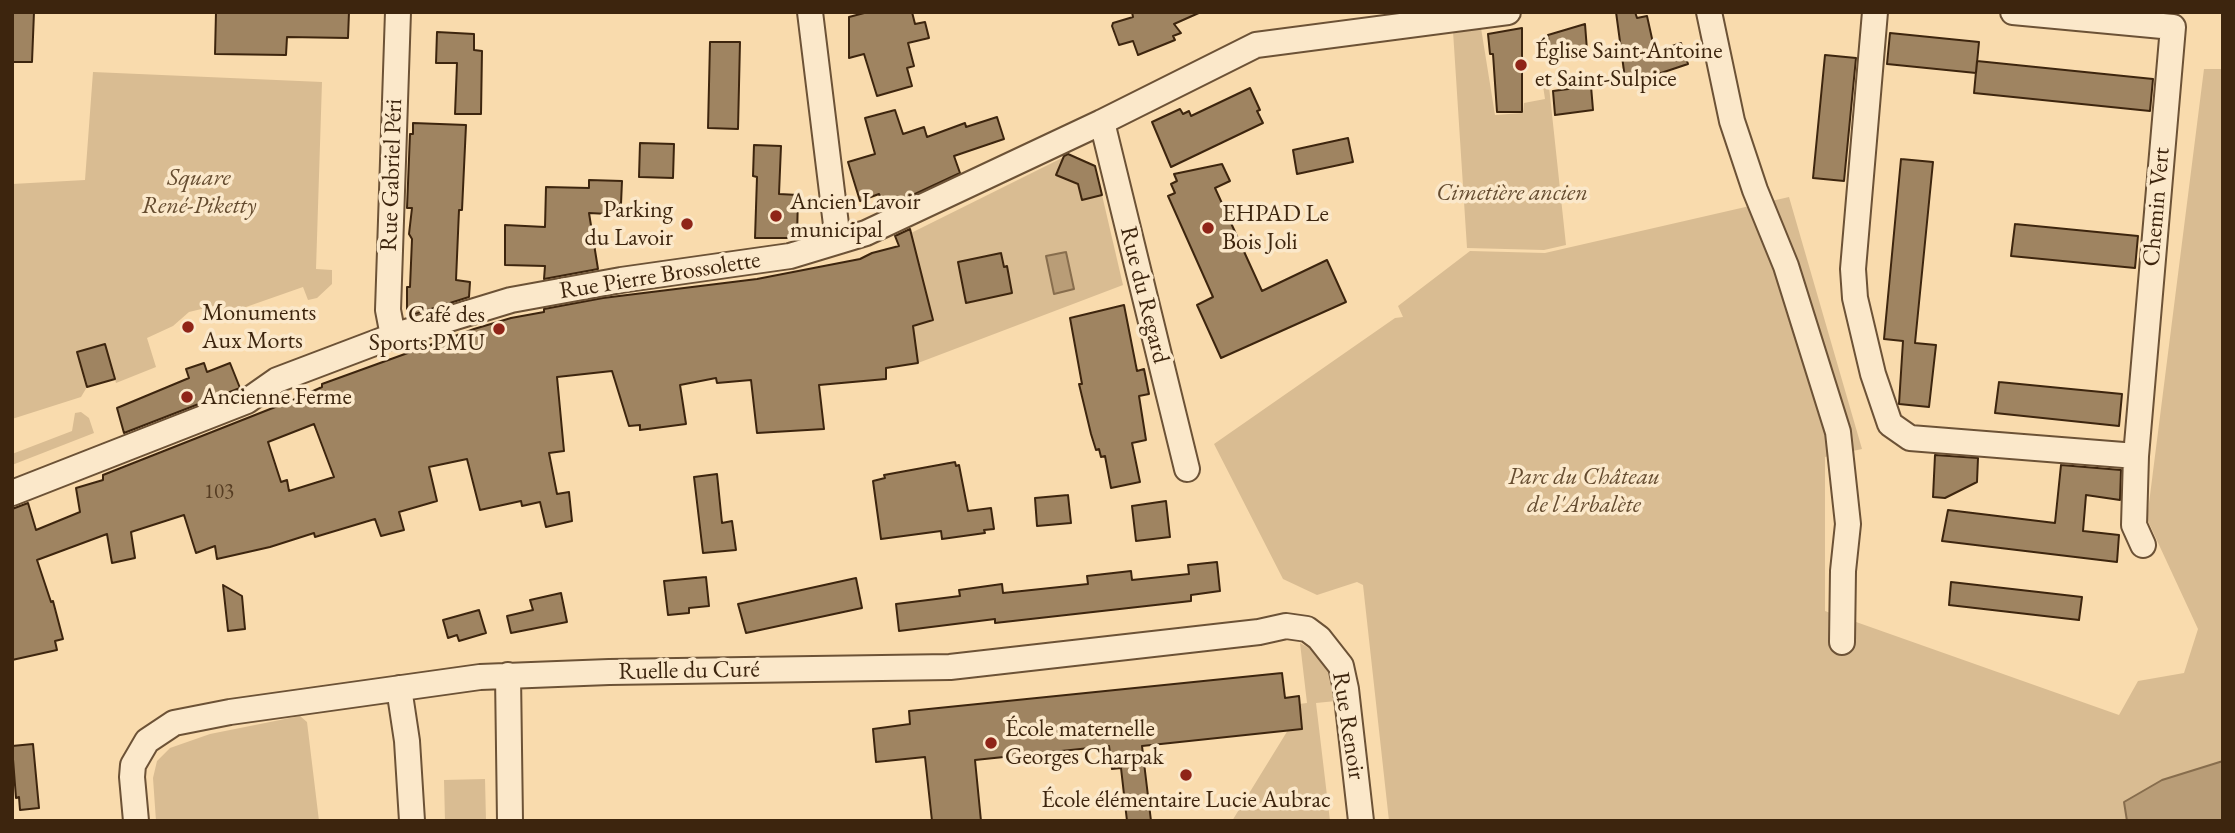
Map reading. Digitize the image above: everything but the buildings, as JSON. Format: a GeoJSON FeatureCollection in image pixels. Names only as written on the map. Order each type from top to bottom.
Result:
{"type":"FeatureCollection","features":[{"type":"Feature","properties":{"kind":"street","name":"Rue Gabriel Péri"},"geometry":{"type":"LineString","coordinates":[[393,336],[388,310],[398,12]]}},
{"type":"Feature","properties":{"kind":"street"},"geometry":{"type":"LineString","coordinates":[[810,12],[838,241]]}},
{"type":"Feature","properties":{"kind":"street","name":"Rue Pierre Brossolette"},"geometry":{"type":"LineString","coordinates":[[12,493],[247,401],[277,380],[336,360],[393,336],[511,300],[621,280],[778,258],[866,233],[1102,122],[1256,45],[1508,12]]}},
{"type":"Feature","properties":{"kind":"street"},"geometry":{"type":"LineString","coordinates":[[1709,12],[1732,121],[1755,190],[1786,266],[1839,432],[1848,524],[1843,571],[1842,642]]}},
{"type":"Feature","properties":{"kind":"street"},"geometry":{"type":"LineString","coordinates":[[1875,12],[1853,268],[1855,298],[1873,374],[1890,424],[1910,438],[2136,456]]}},
{"type":"Feature","properties":{"kind":"street","name":"Chemin Vert"},"geometry":{"type":"LineString","coordinates":[[2013,12],[2173,27],[2136,456],[2134,525],[2143,545]]}},
{"type":"Feature","properties":{"kind":"street","name":"Rue du Regard"},"geometry":{"type":"LineString","coordinates":[[1102,122],[1187,469]]}},
{"type":"Feature","properties":{"kind":"street","name":"Ruelle du Curé"},"geometry":{"type":"LineString","coordinates":[[136,821],[132,778],[134,765],[147,741],[174,723],[230,712],[508,675],[950,667],[1245,634],[1286,626],[1307,629],[1319,638]]}},
{"type":"Feature","properties":{"kind":"street","name":"Rue Renoir"},"geometry":{"type":"LineString","coordinates":[[1319,638],[1341,666],[1361,821]]}},
{"type":"Feature","properties":{"kind":"street"},"geometry":{"type":"LineString","coordinates":[[508,675],[510,694],[507,762],[510,821]]}},
{"type":"Feature","properties":{"kind":"street"},"geometry":{"type":"LineString","coordinates":[[399,688],[407,741],[412,821]]}},
{"type":"Feature","properties":{"kind":"green space","name":"Cimetière ancien"},"geometry":{"type":"Polygon","coordinates":[[[1481,28],[1495,115],[1523,113],[1524,103],[1545,99],[1542,79],[1548,77],[1566,245],[1544,250],[1467,248],[1453,31],[1481,28]]]}},
{"type":"Feature","properties":{"kind":"green space","name":"Parc du Château de l'Arbalète"},"geometry":{"type":"Polygon","coordinates":[[[2204,69],[2223,69],[2223,761],[2162,780],[2124,802],[2127,821],[1389,821],[1363,585],[1357,582],[1317,595],[1283,579],[1214,444],[1395,318],[1403,317],[1398,306],[1470,251],[1545,253],[1789,197],[1862,449],[1825,457],[1825,611],[2119,715],[2138,681],[2184,673],[2198,629],[2147,519],[2204,69]]]}},
{"type":"Feature","properties":{"kind":"green space","name":"Square René-Piketty"},"geometry":{"type":"Polygon","coordinates":[[[93,72],[322,82],[316,269],[332,270],[332,284],[317,298],[308,300],[303,287],[226,314],[222,304],[189,312],[173,326],[147,338],[156,367],[116,383],[105,345],[77,352],[87,387],[81,397],[12,419],[12,184],[85,180],[93,72]]]}},
{"type":"Feature","properties":{"kind":"green space"},"geometry":{"type":"Polygon","coordinates":[[[1064,157],[1057,175],[1078,184],[1082,200],[1102,195],[1123,285],[918,363],[912,326],[933,320],[911,233],[1064,157]]]}},
{"type":"Feature","properties":{"kind":"green space"},"geometry":{"type":"Polygon","coordinates":[[[81,412],[89,418],[94,433],[12,465],[12,454],[72,431],[75,413],[81,412]]]}},
{"type":"Feature","properties":{"kind":"green space"},"geometry":{"type":"Polygon","coordinates":[[[1300,643],[1318,653],[1331,672],[1336,701],[1316,703],[1330,821],[1232,821],[1288,730],[1299,704],[1307,703],[1300,643]]]}},
{"type":"Feature","properties":{"kind":"green space"},"geometry":{"type":"Polygon","coordinates":[[[300,716],[307,722],[319,821],[156,821],[153,778],[157,761],[170,748],[210,734],[300,716]]]}},
{"type":"Feature","properties":{"kind":"green space"},"geometry":{"type":"Polygon","coordinates":[[[485,779],[486,821],[445,821],[444,780],[485,779]]]}},
{"type":"Feature","properties":{"kind":"shaded area"},"geometry":{"type":"Polygon","coordinates":[[[1066,252],[1074,289],[1054,294],[1046,256],[1066,252]]]}},
{"type":"Feature","properties":{"kind":"shaded area"},"geometry":{"type":"Polygon","coordinates":[[[2223,761],[2223,821],[2127,821],[2124,802],[2162,780],[2223,761]]]}},
{"type":"Feature","properties":{"kind":"place","name":"Église Saint-Antoine et Saint-Sulpice"},"geometry":{"type":"Point","coordinates":[1521,65]}},
{"type":"Feature","properties":{"kind":"place","name":"Ancien Lavoir municipal"},"geometry":{"type":"Point","coordinates":[776,216]}},
{"type":"Feature","properties":{"kind":"place","name":"Parking du Lavoir"},"geometry":{"type":"Point","coordinates":[687,224]}},
{"type":"Feature","properties":{"kind":"place","name":"EHPAD Le Bois Joli"},"geometry":{"type":"Point","coordinates":[1208,228]}},
{"type":"Feature","properties":{"kind":"place","name":"Monuments Aux Morts"},"geometry":{"type":"Point","coordinates":[188,327]}},
{"type":"Feature","properties":{"kind":"place","name":"Café des Sports PMU"},"geometry":{"type":"Point","coordinates":[499,329]}},
{"type":"Feature","properties":{"kind":"place","name":"Ancienne Ferme"},"geometry":{"type":"Point","coordinates":[187,397]}},
{"type":"Feature","properties":{"kind":"place","name":"École maternelle Georges Charpak"},"geometry":{"type":"Point","coordinates":[991,743]}},
{"type":"Feature","properties":{"kind":"place","name":"École élémentaire Lucie Aubrac"},"geometry":{"type":"Point","coordinates":[1186,775]}}]}
